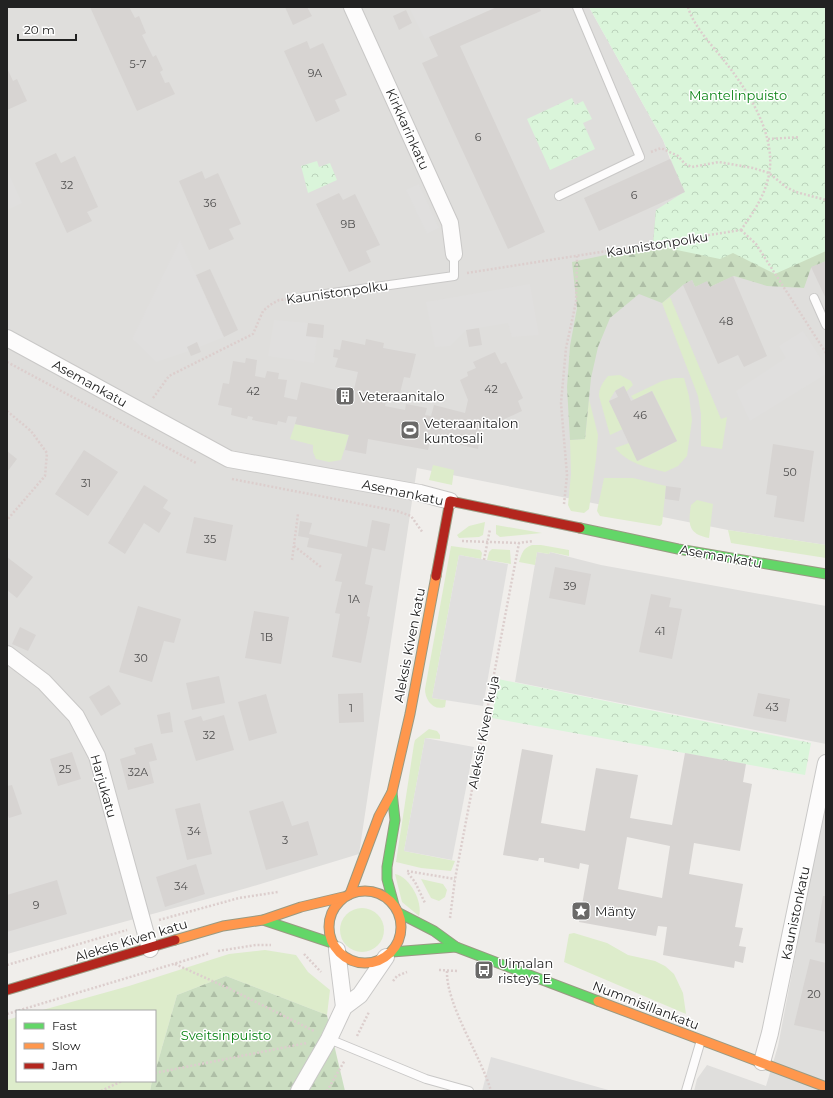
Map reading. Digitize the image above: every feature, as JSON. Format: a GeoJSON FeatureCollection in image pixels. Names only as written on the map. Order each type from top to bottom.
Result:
{"type":"FeatureCollection","features":[{"type":"Feature","properties":{"kind":"street","name":"Kirkkarinkatu"},"geometry":{"type":"LineString","coordinates":[[352,7],[450,223],[454,254]]}},
{"type":"Feature","properties":{"kind":"street","name":"Asemankatu"},"geometry":{"type":"LineString","coordinates":[[7,338],[230,459],[407,491],[493,511],[678,549],[826,574]]}},
{"type":"Feature","properties":{"kind":"street","name":"Aleksis Kiven katu"},"geometry":{"type":"LineString","coordinates":[[7,990],[150,949],[223,926],[263,920],[302,907],[347,896],[379,816],[392,792],[410,714],[450,501]]}},
{"type":"Feature","properties":{"kind":"street","name":"Harjukatu"},"geometry":{"type":"LineString","coordinates":[[7,654],[44,682],[76,716],[97,756],[142,925],[150,949]]}},
{"type":"Feature","properties":{"kind":"street","name":"Kaunistonkatu"},"geometry":{"type":"LineString","coordinates":[[762,1062],[770,1033],[826,763]]}},
{"type":"Feature","properties":{"kind":"street","name":"Aleksis Kiven katu"},"geometry":{"type":"LineString","coordinates":[[392,792],[395,820],[387,867],[387,879],[396,909]]}},
{"type":"Feature","properties":{"kind":"street"},"geometry":{"type":"LineString","coordinates":[[299,1091],[329,1039],[344,1007],[360,995],[398,944],[401,933],[401,923],[396,909],[385,897],[374,892],[362,891],[347,896],[334,909],[328,923],[334,946],[344,1007]]}},
{"type":"Feature","properties":{"kind":"street","name":"Nummisillankatu"},"geometry":{"type":"LineString","coordinates":[[396,909],[434,931],[456,947],[826,1087]]}},
{"type":"Feature","properties":{"kind":"street","name":"Aleksis Kiven katu"},"geometry":{"type":"LineString","coordinates":[[263,920],[312,935],[334,946]]}},
{"type":"Feature","properties":{"kind":"street"},"geometry":{"type":"LineString","coordinates":[[334,946],[344,957],[354,962],[365,964],[376,962],[389,955]]}},
{"type":"Feature","properties":{"kind":"street","name":"Nummisillankatu"},"geometry":{"type":"LineString","coordinates":[[389,955],[456,947]]}},
{"type":"Feature","properties":{"kind":"lane"},"geometry":{"type":"LineString","coordinates":[[559,196],[640,157],[577,7]]}},
{"type":"Feature","properties":{"kind":"lane"},"geometry":{"type":"LineString","coordinates":[[454,254],[454,276]]}},
{"type":"Feature","properties":{"kind":"lane","name":"Kaunistonpolku"},"geometry":{"type":"LineString","coordinates":[[304,297],[454,276]]}},
{"type":"Feature","properties":{"kind":"lane"},"geometry":{"type":"LineString","coordinates":[[814,298],[826,325]]}},
{"type":"Feature","properties":{"kind":"lane"},"geometry":{"type":"LineString","coordinates":[[329,1039],[426,1079],[469,1091]]}},
{"type":"Feature","properties":{"kind":"lane"},"geometry":{"type":"LineString","coordinates":[[686,1091],[698,1055],[701,1040]]}},
{"type":"Feature","properties":{"kind":"path"},"geometry":{"type":"LineString","coordinates":[[688,7],[697,25],[743,86],[759,116],[768,139],[768,179],[757,207],[741,230],[756,244],[826,352]]}},
{"type":"Feature","properties":{"kind":"path"},"geometry":{"type":"LineString","coordinates":[[768,139],[800,136]]}},
{"type":"Feature","properties":{"kind":"path"},"geometry":{"type":"LineString","coordinates":[[640,157],[661,148],[678,156],[685,164],[692,167],[719,162],[769,173],[786,187],[796,192],[826,200]]}},
{"type":"Feature","properties":{"kind":"path","name":"Kaunistonpolku"},"geometry":{"type":"LineString","coordinates":[[454,276],[488,269],[741,230]]}},
{"type":"Feature","properties":{"kind":"path"},"geometry":{"type":"LineString","coordinates":[[562,511],[566,492],[567,475],[561,403],[566,348],[576,302],[578,256]]}},
{"type":"Feature","properties":{"kind":"path","name":"Kaunistonpolku"},"geometry":{"type":"LineString","coordinates":[[136,431],[145,413],[169,376],[253,334],[263,311],[270,305],[279,300],[304,297]]}},
{"type":"Feature","properties":{"kind":"path"},"geometry":{"type":"LineString","coordinates":[[7,362],[200,465]]}},
{"type":"Feature","properties":{"kind":"path"},"geometry":{"type":"LineString","coordinates":[[7,411],[31,431],[47,453],[45,476],[7,520]]}},
{"type":"Feature","properties":{"kind":"path"},"geometry":{"type":"LineString","coordinates":[[228,478],[248,484],[397,511],[411,516],[424,536],[488,543]]}},
{"type":"Feature","properties":{"kind":"path"},"geometry":{"type":"LineString","coordinates":[[484,560],[493,511]]}},
{"type":"Feature","properties":{"kind":"path"},"geometry":{"type":"LineString","coordinates":[[292,560],[298,514]]}},
{"type":"Feature","properties":{"kind":"path","name":"Aleksis Kiven kuja"},"geometry":{"type":"LineString","coordinates":[[450,921],[455,879],[519,543],[488,543]]}},
{"type":"Feature","properties":{"kind":"path"},"geometry":{"type":"LineString","coordinates":[[294,546],[321,566]]}},
{"type":"Feature","properties":{"kind":"path"},"geometry":{"type":"LineString","coordinates":[[407,872],[423,895],[426,906]]}},
{"type":"Feature","properties":{"kind":"path"},"geometry":{"type":"LineString","coordinates":[[7,965],[239,898],[280,892]]}},
{"type":"Feature","properties":{"kind":"path"},"geometry":{"type":"LineString","coordinates":[[20,1010],[220,950],[256,945],[278,945]]}},
{"type":"Feature","properties":{"kind":"path"},"geometry":{"type":"LineString","coordinates":[[301,951],[322,973],[340,982]]}},
{"type":"Feature","properties":{"kind":"path"},"geometry":{"type":"LineString","coordinates":[[175,964],[230,989],[329,1039]]}},
{"type":"Feature","properties":{"kind":"path"},"geometry":{"type":"LineString","coordinates":[[392,982],[397,976],[410,971]]}},
{"type":"Feature","properties":{"kind":"path"},"geometry":{"type":"LineString","coordinates":[[447,971],[447,981],[456,1010],[488,1080],[491,1091]]}},
{"type":"Feature","properties":{"kind":"path"},"geometry":{"type":"LineString","coordinates":[[327,1091],[371,1009]]}},
{"type":"Feature","properties":{"kind":"path"},"geometry":{"type":"LineString","coordinates":[[156,1073],[329,1039]]}},
{"type":"Feature","properties":{"kind":"path"},"geometry":{"type":"LineString","coordinates":[[101,1091],[120,1082]]}},
{"type":"Feature","properties":{"kind":"shaded area"},"geometry":{"type":"Polygon","coordinates":[[[7,7],[589,7],[663,140],[670,159],[826,251],[826,545],[728,530],[417,468],[359,854],[247,888],[7,954],[7,7]]]}},
{"type":"Feature","properties":{"kind":"shaded area"},"geometry":{"type":"Polygon","coordinates":[[[409,7],[497,7],[425,39],[409,7]]]}},
{"type":"Feature","properties":{"kind":"shaded area"},"geometry":{"type":"Polygon","coordinates":[[[7,170],[22,203],[7,210],[7,170]]]}},
{"type":"Feature","properties":{"kind":"shaded area"},"geometry":{"type":"Polygon","coordinates":[[[419,184],[439,228],[427,234],[406,190],[419,184]]]}},
{"type":"Feature","properties":{"kind":"shaded area"},"geometry":{"type":"Polygon","coordinates":[[[180,240],[224,337],[199,347],[197,342],[187,347],[189,351],[156,362],[132,339],[180,240]]]}},
{"type":"Feature","properties":{"kind":"shaded area"},"geometry":{"type":"Polygon","coordinates":[[[530,284],[539,335],[512,337],[508,323],[466,330],[450,346],[435,347],[426,302],[530,284]]]}},
{"type":"Feature","properties":{"kind":"shaded area"},"geometry":{"type":"Polygon","coordinates":[[[274,320],[308,323],[306,336],[317,338],[314,363],[268,356],[274,320]]]}},
{"type":"Feature","properties":{"kind":"shaded area"},"geometry":{"type":"Polygon","coordinates":[[[803,331],[826,367],[826,374],[750,421],[736,391],[786,358],[779,346],[803,331]]]}},
{"type":"Feature","properties":{"kind":"shaded area"},"geometry":{"type":"Polygon","coordinates":[[[537,552],[549,554],[550,552],[601,565],[826,606],[826,744],[515,682],[537,552]]]}},
{"type":"Feature","properties":{"kind":"shaded area"},"geometry":{"type":"Polygon","coordinates":[[[459,555],[508,564],[483,706],[432,698],[459,555]]]}},
{"type":"Feature","properties":{"kind":"shaded area"},"geometry":{"type":"Polygon","coordinates":[[[425,738],[474,747],[452,860],[404,851],[425,738]]]}},
{"type":"Feature","properties":{"kind":"shaded area"},"geometry":{"type":"Polygon","coordinates":[[[826,794],[826,1091],[694,1091],[697,1079],[707,1065],[766,1086],[778,1046],[826,794]]]}},
{"type":"Feature","properties":{"kind":"shaded area"},"geometry":{"type":"Polygon","coordinates":[[[491,1057],[612,1091],[482,1091],[491,1057]]]}},
{"type":"Feature","properties":{"kind":"green space","name":"Mantelinpuisto"},"geometry":{"type":"Polygon","coordinates":[[[589,7],[826,7],[826,251],[775,274],[733,253],[720,259],[653,245],[656,210],[684,192],[663,140],[589,7]]]}},
{"type":"Feature","properties":{"kind":"green space"},"geometry":{"type":"Polygon","coordinates":[[[572,98],[575,105],[583,101],[592,119],[583,123],[595,149],[550,170],[527,119],[572,98]]]}},
{"type":"Feature","properties":{"kind":"green space"},"geometry":{"type":"Polygon","coordinates":[[[317,161],[319,167],[330,163],[337,180],[308,193],[301,166],[317,161]]]}},
{"type":"Feature","properties":{"kind":"green space"},"geometry":{"type":"Polygon","coordinates":[[[826,206],[826,261],[811,268],[804,288],[767,286],[734,276],[710,287],[707,282],[695,287],[692,280],[683,285],[662,303],[639,294],[610,318],[598,347],[591,378],[585,439],[570,440],[567,387],[570,346],[577,308],[572,262],[653,245],[656,210],[826,206]]]}},
{"type":"Feature","properties":{"kind":"green space"},"geometry":{"type":"Polygon","coordinates":[[[670,297],[721,419],[727,417],[722,449],[701,446],[701,414],[698,396],[662,303],[670,297]]]}},
{"type":"Feature","properties":{"kind":"green space"},"geometry":{"type":"Polygon","coordinates":[[[620,375],[631,381],[633,385],[626,392],[623,386],[615,391],[609,401],[623,429],[610,435],[599,393],[608,376],[620,375]]]}},
{"type":"Feature","properties":{"kind":"green space"},"geometry":{"type":"Polygon","coordinates":[[[674,378],[684,378],[689,396],[692,420],[687,456],[678,466],[665,472],[632,461],[626,458],[615,448],[629,443],[638,461],[677,441],[652,391],[634,400],[631,396],[662,381],[674,378]]]}},
{"type":"Feature","properties":{"kind":"green space"},"geometry":{"type":"Polygon","coordinates":[[[589,399],[598,435],[589,509],[584,513],[571,511],[568,505],[571,474],[570,440],[585,439],[589,399]]]}},
{"type":"Feature","properties":{"kind":"green space"},"geometry":{"type":"Polygon","coordinates":[[[295,424],[349,435],[341,460],[329,462],[316,459],[313,452],[313,445],[290,439],[295,424]]]}},
{"type":"Feature","properties":{"kind":"green space"},"geometry":{"type":"Polygon","coordinates":[[[433,465],[454,470],[452,485],[429,480],[433,465]]]}},
{"type":"Feature","properties":{"kind":"green space"},"geometry":{"type":"Polygon","coordinates":[[[604,478],[633,478],[666,486],[662,524],[660,526],[600,516],[597,511],[604,478]]]}},
{"type":"Feature","properties":{"kind":"green space"},"geometry":{"type":"Polygon","coordinates":[[[697,500],[713,504],[709,538],[697,534],[691,527],[691,505],[697,500]]]}},
{"type":"Feature","properties":{"kind":"green space"},"geometry":{"type":"Polygon","coordinates":[[[485,522],[483,535],[479,537],[459,538],[457,535],[469,526],[485,522]]]}},
{"type":"Feature","properties":{"kind":"green space"},"geometry":{"type":"Polygon","coordinates":[[[496,525],[542,533],[500,537],[496,534],[496,525]]]}},
{"type":"Feature","properties":{"kind":"green space"},"geometry":{"type":"Polygon","coordinates":[[[728,530],[826,545],[826,558],[731,543],[728,530]]]}},
{"type":"Feature","properties":{"kind":"green space"},"geometry":{"type":"Polygon","coordinates":[[[532,545],[541,545],[569,550],[569,556],[550,552],[549,554],[537,552],[535,565],[519,562],[525,549],[532,545]]]}},
{"type":"Feature","properties":{"kind":"green space"},"geometry":{"type":"Polygon","coordinates":[[[451,546],[480,550],[482,553],[481,559],[459,555],[432,698],[446,700],[445,707],[441,708],[430,704],[426,697],[425,689],[451,546]]]}},
{"type":"Feature","properties":{"kind":"green space"},"geometry":{"type":"Polygon","coordinates":[[[492,549],[510,550],[511,564],[487,560],[489,552],[492,549]]]}},
{"type":"Feature","properties":{"kind":"green space"},"geometry":{"type":"Polygon","coordinates":[[[498,679],[811,743],[805,775],[492,718],[498,679]]]}},
{"type":"Feature","properties":{"kind":"green space"},"geometry":{"type":"Polygon","coordinates":[[[429,729],[437,731],[440,735],[440,739],[425,738],[404,851],[455,861],[451,871],[421,868],[396,862],[414,744],[415,740],[429,729]]]}},
{"type":"Feature","properties":{"kind":"green space"},"geometry":{"type":"Polygon","coordinates":[[[395,874],[406,880],[414,891],[419,904],[419,916],[402,902],[395,874]]]}},
{"type":"Feature","properties":{"kind":"green space"},"geometry":{"type":"Polygon","coordinates":[[[421,879],[443,884],[447,890],[445,897],[439,901],[431,898],[421,879]]]}},
{"type":"Feature","properties":{"kind":"green space"},"geometry":{"type":"Polygon","coordinates":[[[358,908],[366,908],[378,914],[384,926],[384,934],[378,946],[366,952],[358,952],[346,946],[340,934],[340,926],[346,914],[358,908]]]}},
{"type":"Feature","properties":{"kind":"green space"},"geometry":{"type":"Polygon","coordinates":[[[574,933],[607,943],[628,955],[655,961],[665,966],[674,974],[683,993],[686,1014],[564,962],[569,934],[574,933]]]}},
{"type":"Feature","properties":{"kind":"green space"},"geometry":{"type":"Polygon","coordinates":[[[265,950],[296,955],[308,972],[330,990],[327,1015],[226,976],[177,995],[156,1068],[156,1010],[43,1010],[129,986],[229,954],[265,950]]]}},
{"type":"Feature","properties":{"kind":"green space","name":"Sveitsinpuisto"},"geometry":{"type":"Polygon","coordinates":[[[226,976],[327,1015],[345,1091],[150,1091],[152,1082],[156,1082],[156,1068],[177,995],[226,976]]]}},
{"type":"Feature","properties":{"kind":"green space"},"geometry":{"type":"Polygon","coordinates":[[[16,1017],[16,1082],[152,1082],[150,1091],[7,1091],[7,1020],[16,1017]]]}},
{"type":"Feature","properties":{"kind":"building"},"geometry":{"type":"Polygon","coordinates":[[[90,7],[129,7],[135,18],[139,16],[146,33],[142,35],[153,57],[156,55],[163,70],[160,72],[165,83],[169,82],[175,94],[137,111],[90,7]]]}},
{"type":"Feature","properties":{"kind":"building"},"geometry":{"type":"Polygon","coordinates":[[[285,7],[307,7],[312,16],[293,25],[285,7]]]}},
{"type":"Feature","properties":{"kind":"building"},"geometry":{"type":"Polygon","coordinates":[[[497,7],[539,7],[541,11],[460,46],[545,232],[508,249],[422,63],[438,56],[429,37],[497,7]]]}},
{"type":"Feature","properties":{"kind":"building"},"geometry":{"type":"Polygon","coordinates":[[[406,10],[412,23],[399,30],[393,16],[406,10]]]}},
{"type":"Feature","properties":{"kind":"building"},"geometry":{"type":"Polygon","coordinates":[[[307,41],[310,49],[323,43],[347,95],[335,100],[340,111],[316,122],[284,51],[307,41]]]}},
{"type":"Feature","properties":{"kind":"building"},"geometry":{"type":"Polygon","coordinates":[[[7,68],[13,81],[17,79],[27,101],[7,110],[7,68]]]}},
{"type":"Feature","properties":{"kind":"building"},"geometry":{"type":"Polygon","coordinates":[[[56,153],[61,163],[75,156],[98,207],[87,212],[92,221],[67,233],[35,163],[56,153]]]}},
{"type":"Feature","properties":{"kind":"building"},"geometry":{"type":"Polygon","coordinates":[[[670,159],[685,192],[599,231],[584,198],[670,159]]]}},
{"type":"Feature","properties":{"kind":"building"},"geometry":{"type":"Polygon","coordinates":[[[202,171],[205,179],[218,173],[241,224],[229,229],[234,239],[209,250],[179,181],[202,171]]]}},
{"type":"Feature","properties":{"kind":"building"},"geometry":{"type":"Polygon","coordinates":[[[339,193],[343,200],[355,194],[380,245],[366,251],[371,262],[349,272],[316,204],[339,193]]]}},
{"type":"Feature","properties":{"kind":"building"},"geometry":{"type":"Polygon","coordinates":[[[826,261],[826,299],[811,267],[826,261]]]}},
{"type":"Feature","properties":{"kind":"building"},"geometry":{"type":"Polygon","coordinates":[[[210,269],[238,330],[224,337],[196,275],[210,269]]]}},
{"type":"Feature","properties":{"kind":"building"},"geometry":{"type":"Polygon","coordinates":[[[733,276],[767,356],[744,367],[738,355],[718,364],[683,285],[692,280],[695,287],[707,281],[710,287],[733,276]]]}},
{"type":"Feature","properties":{"kind":"building"},"geometry":{"type":"Polygon","coordinates":[[[308,323],[324,325],[323,338],[306,336],[308,323]]]}},
{"type":"Feature","properties":{"kind":"building"},"geometry":{"type":"Polygon","coordinates":[[[479,328],[482,345],[469,347],[466,330],[479,328]]]}},
{"type":"Feature","properties":{"kind":"building","name":"Veteraanitalo"},"geometry":{"type":"Polygon","coordinates":[[[366,339],[384,343],[383,348],[416,354],[410,378],[404,377],[400,393],[394,392],[392,402],[386,401],[385,406],[405,410],[406,404],[427,408],[425,415],[431,416],[434,405],[465,413],[468,400],[460,380],[468,376],[467,372],[476,368],[473,362],[495,352],[501,364],[506,362],[523,398],[518,401],[522,411],[498,422],[496,419],[487,423],[486,421],[479,424],[481,430],[478,449],[431,438],[428,450],[368,439],[366,454],[345,450],[349,435],[295,424],[297,417],[288,416],[286,423],[278,421],[277,425],[252,420],[253,417],[248,416],[247,419],[231,415],[232,408],[218,405],[223,383],[229,384],[233,361],[245,363],[246,358],[257,360],[255,376],[265,378],[267,371],[279,373],[278,379],[287,380],[284,397],[297,400],[301,382],[353,394],[358,372],[335,367],[338,358],[333,357],[334,349],[340,350],[342,340],[365,345],[366,339]]]}},
{"type":"Feature","properties":{"kind":"building"},"geometry":{"type":"Polygon","coordinates":[[[197,342],[201,352],[191,356],[187,347],[197,342]]]}},
{"type":"Feature","properties":{"kind":"building"},"geometry":{"type":"Polygon","coordinates":[[[624,386],[631,401],[652,391],[677,441],[637,461],[609,401],[618,397],[615,391],[624,386]]]}},
{"type":"Feature","properties":{"kind":"building"},"geometry":{"type":"Polygon","coordinates":[[[773,444],[814,451],[804,522],[774,517],[777,496],[766,494],[773,444]]]}},
{"type":"Feature","properties":{"kind":"building"},"geometry":{"type":"Polygon","coordinates":[[[84,450],[118,472],[88,516],[55,494],[84,450]]]}},
{"type":"Feature","properties":{"kind":"building"},"geometry":{"type":"Polygon","coordinates":[[[7,451],[17,459],[7,472],[7,451]]]}},
{"type":"Feature","properties":{"kind":"building"},"geometry":{"type":"Polygon","coordinates":[[[144,485],[168,500],[163,508],[171,513],[159,533],[144,523],[125,554],[108,543],[144,485]]]}},
{"type":"Feature","properties":{"kind":"building"},"geometry":{"type":"Polygon","coordinates":[[[666,486],[681,488],[679,501],[665,499],[666,486]]]}},
{"type":"Feature","properties":{"kind":"building"},"geometry":{"type":"Polygon","coordinates":[[[194,517],[233,525],[226,561],[186,553],[194,517]]]}},
{"type":"Feature","properties":{"kind":"building"},"geometry":{"type":"Polygon","coordinates":[[[372,520],[390,524],[385,551],[372,548],[365,584],[373,586],[367,616],[370,617],[361,663],[332,657],[340,614],[335,613],[342,582],[335,581],[342,554],[307,547],[309,538],[298,536],[300,521],[312,523],[309,534],[367,547],[372,520]]]}},
{"type":"Feature","properties":{"kind":"building"},"geometry":{"type":"Polygon","coordinates":[[[7,557],[33,577],[17,598],[7,590],[7,557]]]}},
{"type":"Feature","properties":{"kind":"building"},"geometry":{"type":"Polygon","coordinates":[[[555,567],[591,574],[585,605],[549,598],[555,567]]]}},
{"type":"Feature","properties":{"kind":"building"},"geometry":{"type":"Polygon","coordinates":[[[651,594],[671,598],[669,607],[682,609],[672,659],[639,652],[651,594]]]}},
{"type":"Feature","properties":{"kind":"building"},"geometry":{"type":"Polygon","coordinates":[[[138,606],[181,619],[174,643],[164,641],[152,682],[119,672],[138,606]]]}},
{"type":"Feature","properties":{"kind":"building"},"geometry":{"type":"Polygon","coordinates":[[[254,611],[289,617],[281,664],[245,658],[254,611]]]}},
{"type":"Feature","properties":{"kind":"building"},"geometry":{"type":"Polygon","coordinates":[[[20,627],[36,635],[28,651],[12,644],[20,627]]]}},
{"type":"Feature","properties":{"kind":"building"},"geometry":{"type":"Polygon","coordinates":[[[219,676],[225,703],[192,710],[186,683],[219,676]]]}},
{"type":"Feature","properties":{"kind":"building"},"geometry":{"type":"Polygon","coordinates":[[[109,685],[121,704],[101,716],[89,697],[109,685]]]}},
{"type":"Feature","properties":{"kind":"building"},"geometry":{"type":"Polygon","coordinates":[[[363,693],[364,722],[339,723],[338,694],[363,693]]]}},
{"type":"Feature","properties":{"kind":"building"},"geometry":{"type":"Polygon","coordinates":[[[758,693],[790,699],[786,722],[753,716],[758,693]]]}},
{"type":"Feature","properties":{"kind":"building"},"geometry":{"type":"Polygon","coordinates":[[[266,694],[277,733],[249,741],[238,702],[266,694]]]}},
{"type":"Feature","properties":{"kind":"building"},"geometry":{"type":"Polygon","coordinates":[[[170,712],[173,732],[161,734],[157,715],[170,712]]]}},
{"type":"Feature","properties":{"kind":"building"},"geometry":{"type":"Polygon","coordinates":[[[224,715],[234,750],[196,761],[184,721],[201,716],[203,721],[224,715]]]}},
{"type":"Feature","properties":{"kind":"building"},"geometry":{"type":"Polygon","coordinates":[[[152,743],[157,760],[149,762],[154,783],[128,790],[120,759],[136,754],[134,748],[152,743]]]}},
{"type":"Feature","properties":{"kind":"building"},"geometry":{"type":"Polygon","coordinates":[[[522,749],[553,755],[541,823],[585,831],[596,768],[638,775],[630,818],[672,825],[685,753],[746,764],[743,782],[752,784],[740,851],[694,843],[689,874],[743,884],[735,927],[743,928],[739,946],[746,947],[743,963],[735,961],[734,968],[663,955],[667,927],[658,926],[656,936],[579,922],[589,865],[580,863],[579,869],[544,862],[544,858],[539,858],[538,861],[503,855],[522,749]],[[627,837],[618,889],[662,898],[670,846],[627,837]]]}},
{"type":"Feature","properties":{"kind":"building"},"geometry":{"type":"Polygon","coordinates":[[[72,752],[81,779],[58,786],[50,759],[72,752]]]}},
{"type":"Feature","properties":{"kind":"building"},"geometry":{"type":"Polygon","coordinates":[[[12,785],[22,814],[9,818],[7,813],[7,786],[12,785]]]}},
{"type":"Feature","properties":{"kind":"building"},"geometry":{"type":"Polygon","coordinates":[[[283,801],[292,826],[308,821],[318,855],[266,870],[249,811],[283,801]]]}},
{"type":"Feature","properties":{"kind":"building"},"geometry":{"type":"Polygon","coordinates":[[[200,803],[212,854],[187,860],[175,809],[200,803]]]}},
{"type":"Feature","properties":{"kind":"building"},"geometry":{"type":"Polygon","coordinates":[[[196,864],[205,894],[165,907],[156,877],[196,864]]]}},
{"type":"Feature","properties":{"kind":"building"},"geometry":{"type":"Polygon","coordinates":[[[57,880],[67,914],[7,932],[7,895],[57,880]]]}},
{"type":"Feature","properties":{"kind":"building"},"geometry":{"type":"Polygon","coordinates":[[[823,896],[826,896],[826,944],[815,942],[823,896]]]}},
{"type":"Feature","properties":{"kind":"building"},"geometry":{"type":"Polygon","coordinates":[[[810,959],[826,963],[826,1032],[794,1025],[810,959]]]}},
{"type":"Feature","properties":{"kind":"traffic: fast"},"geometry":{"type":"LineString","coordinates":[[580,528],[678,549],[826,574]]}},
{"type":"Feature","properties":{"kind":"traffic: fast"},"geometry":{"type":"LineString","coordinates":[[392,792],[395,820],[387,867],[387,879],[394,905]]}},
{"type":"Feature","properties":{"kind":"traffic: fast"},"geometry":{"type":"LineString","coordinates":[[399,913],[434,931],[456,947],[598,1001]]}},
{"type":"Feature","properties":{"kind":"traffic: fast"},"geometry":{"type":"LineString","coordinates":[[263,920],[332,943]]}},
{"type":"Feature","properties":{"kind":"traffic: fast"},"geometry":{"type":"LineString","coordinates":[[392,952],[456,947]]}},
{"type":"Feature","properties":{"kind":"traffic: slow"},"geometry":{"type":"LineString","coordinates":[[350,894],[379,816],[392,792],[410,714],[436,576]]}},
{"type":"Feature","properties":{"kind":"traffic: slow"},"geometry":{"type":"LineString","coordinates":[[358,891],[372,891],[379,893],[391,901],[399,913],[401,927],[399,941],[391,953],[379,961],[372,963],[358,963],[351,961],[339,953],[331,941],[329,934],[329,920],[331,913],[339,901],[351,893],[358,891]]}},
{"type":"Feature","properties":{"kind":"traffic: slow"},"geometry":{"type":"LineString","coordinates":[[175,940],[223,926],[263,920],[301,907],[343,897]]}},
{"type":"Feature","properties":{"kind":"traffic: slow"},"geometry":{"type":"LineString","coordinates":[[598,1001],[826,1087]]}},
{"type":"Feature","properties":{"kind":"traffic: jam"},"geometry":{"type":"LineString","coordinates":[[436,576],[450,501],[580,528]]}},
{"type":"Feature","properties":{"kind":"traffic: jam"},"geometry":{"type":"LineString","coordinates":[[7,990],[175,940]]}},
{"type":"Feature","properties":{"kind":"place","name":"Veteraanitalo"},"geometry":{"type":"Point","coordinates":[345,396]}},
{"type":"Feature","properties":{"kind":"place","name":"Veteraanitalon kuntosali"},"geometry":{"type":"Point","coordinates":[410,430]}},
{"type":"Feature","properties":{"kind":"place","name":"Mänty"},"geometry":{"type":"Point","coordinates":[581,911]}},
{"type":"Feature","properties":{"kind":"place","name":"Uimalan risteys E"},"geometry":{"type":"Point","coordinates":[484,970]}}]}
